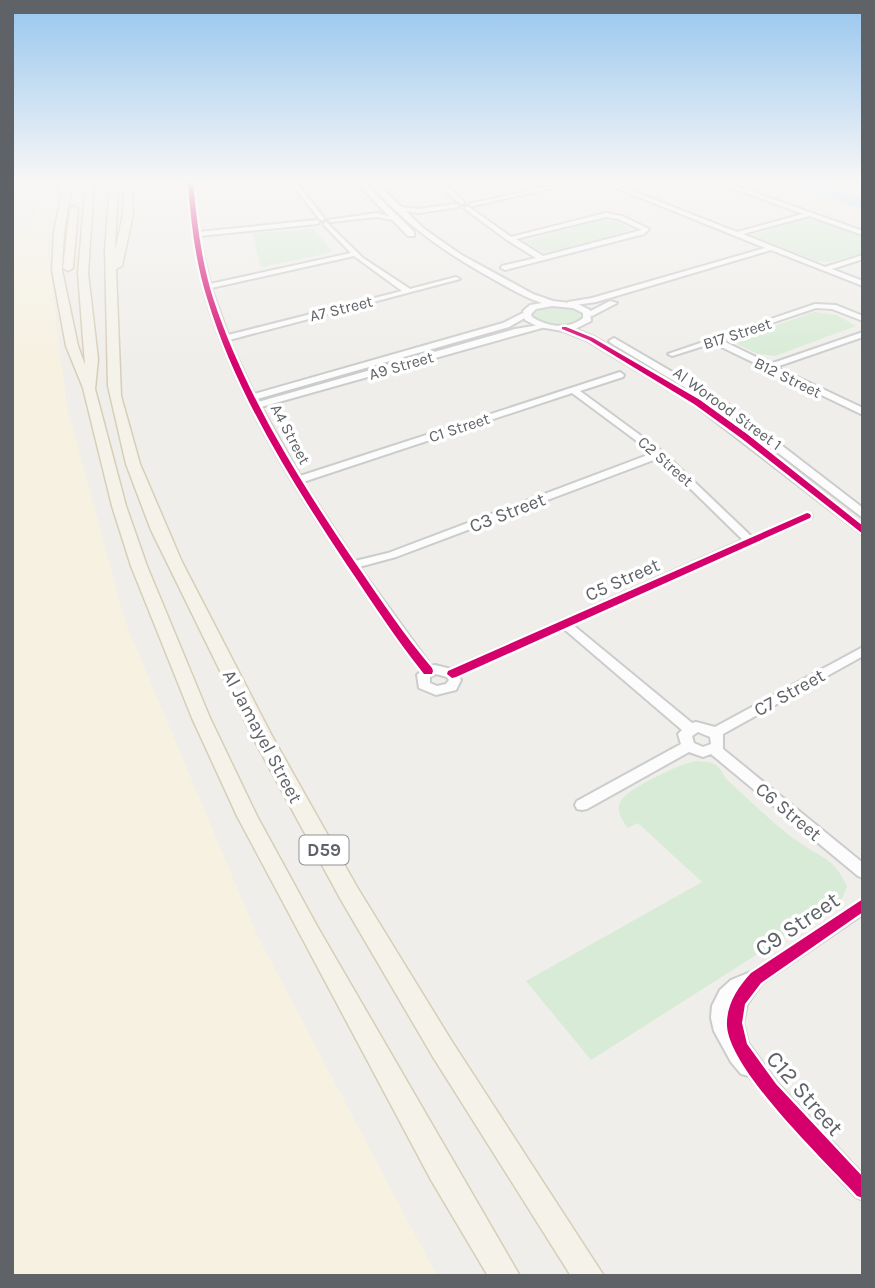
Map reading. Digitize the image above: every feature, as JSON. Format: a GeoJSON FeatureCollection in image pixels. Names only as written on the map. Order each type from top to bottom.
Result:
{"type":"FeatureCollection","features":[{"type":"Feature","properties":{"kind":"main road"},"geometry":{"type":"LineString","coordinates":[[67,243],[66,281],[63,290],[72,346],[89,389]]}},
{"type":"Feature","properties":{"kind":"main road","name":"D59"},"geometry":{"type":"LineString","coordinates":[[85,243],[83,273],[92,359],[89,389],[108,467],[139,566],[201,718],[247,816],[441,1170],[505,1276]]}},
{"type":"Feature","properties":{"kind":"main road","name":"Al Jamayel Street"},"geometry":{"type":"LineString","coordinates":[[96,243],[94,285],[107,368],[113,376],[124,429],[150,508],[170,553],[271,754],[434,1035],[589,1276]]}},
{"type":"Feature","properties":{"kind":"main road"},"geometry":{"type":"LineString","coordinates":[[112,243],[113,376]]}},
{"type":"Feature","properties":{"kind":"main road"},"geometry":{"type":"LineString","coordinates":[[111,275],[119,261],[122,243]]}},
{"type":"Feature","properties":{"kind":"street","name":"A4 Street"},"geometry":{"type":"LineString","coordinates":[[197,243],[208,287],[226,338],[255,401],[298,480],[352,565],[428,671]]}},
{"type":"Feature","properties":{"kind":"street"},"geometry":{"type":"LineString","coordinates":[[345,243],[355,254],[408,291]]}},
{"type":"Feature","properties":{"kind":"street","name":"Al Worood Street 1"},"geometry":{"type":"LineString","coordinates":[[424,243],[436,253],[518,299],[530,320],[545,326],[564,328],[591,339],[704,407],[863,531]]}},
{"type":"Feature","properties":{"kind":"street","name":"Al Worood Street 1"},"geometry":{"type":"LineString","coordinates":[[438,243],[526,294],[552,303]]}},
{"type":"Feature","properties":{"kind":"street"},"geometry":{"type":"LineString","coordinates":[[516,243],[541,258]]}},
{"type":"Feature","properties":{"kind":"street"},"geometry":{"type":"LineString","coordinates":[[505,268],[598,243]]}},
{"type":"Feature","properties":{"kind":"street"},"geometry":{"type":"LineString","coordinates":[[760,243],[863,284]]}},
{"type":"Feature","properties":{"kind":"street"},"geometry":{"type":"LineString","coordinates":[[571,304],[772,248]]}},
{"type":"Feature","properties":{"kind":"street"},"geometry":{"type":"LineString","coordinates":[[588,318],[607,304],[784,253]]}},
{"type":"Feature","properties":{"kind":"street"},"geometry":{"type":"LineString","coordinates":[[208,287],[355,254]]}},
{"type":"Feature","properties":{"kind":"street"},"geometry":{"type":"LineString","coordinates":[[825,269],[863,257]]}},
{"type":"Feature","properties":{"kind":"street","name":"A7 Street"},"geometry":{"type":"LineString","coordinates":[[226,338],[456,279]]}},
{"type":"Feature","properties":{"kind":"street","name":"Al Worood Street 1"},"geometry":{"type":"LineString","coordinates":[[527,313],[537,305],[552,303],[571,304],[583,309],[598,332],[725,407],[863,513]]}},
{"type":"Feature","properties":{"kind":"street","name":"B17 Street"},"geometry":{"type":"LineString","coordinates":[[672,354],[803,311],[822,309],[843,312],[861,320]]}},
{"type":"Feature","properties":{"kind":"street","name":"A9 Street"},"geometry":{"type":"LineString","coordinates":[[255,401],[511,324],[527,313]]}},
{"type":"Feature","properties":{"kind":"street","name":"Al Worood Street 1"},"geometry":{"type":"LineString","coordinates":[[564,328],[588,318]]}},
{"type":"Feature","properties":{"kind":"street","name":"A9 Street"},"geometry":{"type":"LineString","coordinates":[[255,401],[545,326]]}},
{"type":"Feature","properties":{"kind":"street"},"geometry":{"type":"LineString","coordinates":[[768,367],[862,334]]}},
{"type":"Feature","properties":{"kind":"street","name":"B12 Street"},"geometry":{"type":"LineString","coordinates":[[714,341],[863,412]]}},
{"type":"Feature","properties":{"kind":"street","name":"C1 Street"},"geometry":{"type":"LineString","coordinates":[[298,480],[620,374]]}},
{"type":"Feature","properties":{"kind":"street","name":"C2 Street"},"geometry":{"type":"LineString","coordinates":[[573,390],[660,454],[750,541]]}},
{"type":"Feature","properties":{"kind":"street","name":"C3 Street"},"geometry":{"type":"LineString","coordinates":[[352,565],[392,555],[660,454]]}},
{"type":"Feature","properties":{"kind":"street","name":"C5 Street"},"geometry":{"type":"LineString","coordinates":[[452,674],[807,516]]}},
{"type":"Feature","properties":{"kind":"street"},"geometry":{"type":"LineString","coordinates":[[565,624],[691,729]]}},
{"type":"Feature","properties":{"kind":"street","name":"C7 Street"},"geometry":{"type":"LineString","coordinates":[[715,733],[863,651]]}},
{"type":"Feature","properties":{"kind":"street"},"geometry":{"type":"LineString","coordinates":[[441,669],[452,674],[455,680],[452,687],[436,691],[427,688],[422,682],[423,675],[428,671],[441,669]]}},
{"type":"Feature","properties":{"kind":"street"},"geometry":{"type":"LineString","coordinates":[[582,805],[687,747],[703,752],[715,750],[720,744],[715,733],[702,727],[691,729],[684,738],[687,747]]}},
{"type":"Feature","properties":{"kind":"street","name":"C6 Street"},"geometry":{"type":"LineString","coordinates":[[715,750],[863,872]]}},
{"type":"Feature","properties":{"kind":"street","name":"C9 Street"},"geometry":{"type":"LineString","coordinates":[[756,978],[863,905]]}},
{"type":"Feature","properties":{"kind":"street","name":"C12 Street"},"geometry":{"type":"LineString","coordinates":[[756,978],[742,993],[737,1005],[735,1031],[740,1046],[763,1081],[863,1190]]}},
{"type":"Feature","properties":{"kind":"green space"},"geometry":{"type":"Polygon","coordinates":[[[255,243],[326,243],[333,252],[261,267],[255,243]]]}},
{"type":"Feature","properties":{"kind":"green space"},"geometry":{"type":"Polygon","coordinates":[[[528,243],[582,243],[549,252],[538,250],[528,243]]]}},
{"type":"Feature","properties":{"kind":"green space"},"geometry":{"type":"Polygon","coordinates":[[[772,243],[863,243],[863,253],[830,262],[817,261],[772,243]]]}},
{"type":"Feature","properties":{"kind":"green space"},"geometry":{"type":"Polygon","coordinates":[[[558,306],[577,310],[582,315],[581,320],[557,325],[533,315],[537,309],[558,306]]]}},
{"type":"Feature","properties":{"kind":"green space"},"geometry":{"type":"Polygon","coordinates":[[[814,312],[837,315],[856,326],[775,356],[758,354],[737,344],[739,339],[814,312]]]}},
{"type":"Feature","properties":{"kind":"green space"},"geometry":{"type":"Polygon","coordinates":[[[697,761],[712,763],[718,767],[726,779],[773,822],[833,865],[847,886],[841,901],[591,1060],[526,981],[702,882],[638,823],[628,828],[619,809],[623,798],[636,788],[670,770],[697,761]]]}},
{"type":"Feature","properties":{"kind":"sand"},"geometry":{"type":"Polygon","coordinates":[[[12,243],[47,243],[67,406],[125,621],[257,935],[437,1276],[12,1276],[12,243]]]}},
{"type":"Feature","properties":{"kind":"cycle path"},"geometry":{"type":"LineString","coordinates":[[196,243],[210,298],[225,340],[266,425],[338,545],[428,671]]}},
{"type":"Feature","properties":{"kind":"cycle path"},"geometry":{"type":"LineString","coordinates":[[564,328],[591,339],[697,402],[863,531]]}},
{"type":"Feature","properties":{"kind":"cycle path"},"geometry":{"type":"LineString","coordinates":[[452,674],[807,516]]}},
{"type":"Feature","properties":{"kind":"cycle path"},"geometry":{"type":"LineString","coordinates":[[863,905],[756,978],[739,1002],[734,1023],[741,1048],[754,1068],[811,1135],[863,1190]]}}]}
